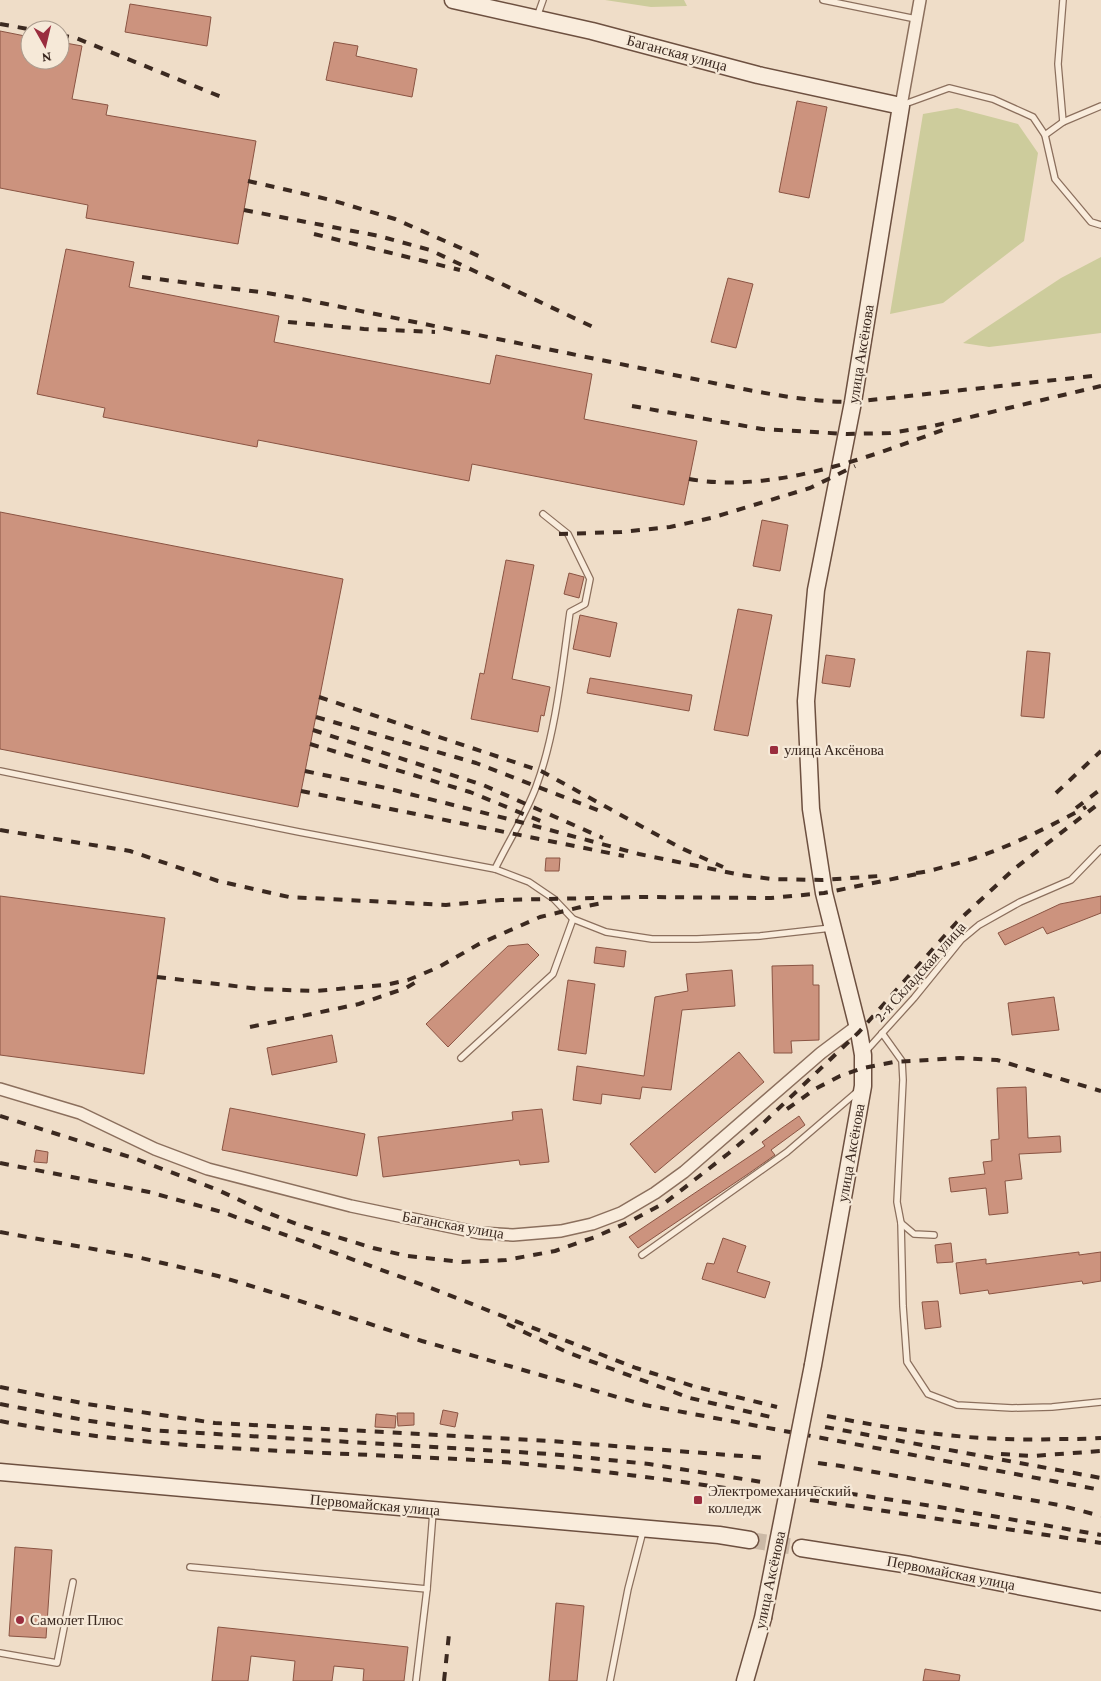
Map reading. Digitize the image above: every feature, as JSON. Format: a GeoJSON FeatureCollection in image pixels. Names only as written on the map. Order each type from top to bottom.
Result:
{"type":"FeatureCollection","features":[{"type":"Feature","properties":{"kind":"street","name":"Баганская улица"},"geometry":{"type":"LineString","coordinates":[[452,0],[592,31],[758,75],[901,106]]}},
{"type":"Feature","properties":{"kind":"street","name":"улица Аксёнова"},"geometry":{"type":"LineString","coordinates":[[745,1681],[763,1618],[814,1365],[863,1086],[863,1055],[824,893],[811,809],[806,701],[816,590],[853,402],[920,0]]}},
{"type":"Feature","properties":{"kind":"street","name":"Баганская улица"},"geometry":{"type":"LineString","coordinates":[[0,1089],[80,1113],[155,1149],[208,1169],[361,1208],[480,1233],[513,1235],[561,1231],[592,1224],[621,1213],[656,1193],[684,1172],[821,1053],[857,1026]]}},
{"type":"Feature","properties":{"kind":"street","name":"Первомайская улица"},"geometry":{"type":"LineString","coordinates":[[0,1472],[719,1535],[750,1540]]}},
{"type":"Feature","properties":{"kind":"street","name":"Первомайская улица"},"geometry":{"type":"LineString","coordinates":[[801,1548],[910,1565],[1101,1602]]}},
{"type":"Feature","properties":{"kind":"lane"},"geometry":{"type":"LineString","coordinates":[[536,18],[542,0]]}},
{"type":"Feature","properties":{"kind":"lane"},"geometry":{"type":"LineString","coordinates":[[823,0],[916,19]]}},
{"type":"Feature","properties":{"kind":"lane"},"geometry":{"type":"LineString","coordinates":[[1063,0],[1058,64],[1063,122]]}},
{"type":"Feature","properties":{"kind":"lane"},"geometry":{"type":"LineString","coordinates":[[901,106],[949,88],[993,99],[1033,117],[1045,135],[1055,179],[1091,222],[1101,225]]}},
{"type":"Feature","properties":{"kind":"lane"},"geometry":{"type":"LineString","coordinates":[[1045,135],[1063,122],[1101,106]]}},
{"type":"Feature","properties":{"kind":"lane"},"geometry":{"type":"LineString","coordinates":[[495,869],[529,805],[536,786],[558,702],[570,612],[585,604],[590,579],[568,534],[543,514]]}},
{"type":"Feature","properties":{"kind":"lane"},"geometry":{"type":"LineString","coordinates":[[0,772],[495,869],[529,882],[554,899],[573,919],[606,932],[652,939],[697,940],[760,936],[833,928]]}},
{"type":"Feature","properties":{"kind":"lane","name":"2-я Складская улица"},"geometry":{"type":"LineString","coordinates":[[863,1055],[962,940],[979,925],[1020,902],[1071,880],[1101,849]]}},
{"type":"Feature","properties":{"kind":"lane"},"geometry":{"type":"LineString","coordinates":[[461,1058],[553,974],[573,919]]}},
{"type":"Feature","properties":{"kind":"lane"},"geometry":{"type":"LineString","coordinates":[[882,1033],[902,1062],[903,1080],[897,1202],[901,1223],[903,1306],[908,1362],[928,1394],[957,1405],[1012,1408],[1052,1407],[1101,1402]]}},
{"type":"Feature","properties":{"kind":"lane"},"geometry":{"type":"LineString","coordinates":[[642,1255],[787,1152],[863,1086]]}},
{"type":"Feature","properties":{"kind":"lane"},"geometry":{"type":"LineString","coordinates":[[901,1223],[914,1234],[934,1235]]}},
{"type":"Feature","properties":{"kind":"lane"},"geometry":{"type":"LineString","coordinates":[[416,1681],[427,1589],[433,1510]]}},
{"type":"Feature","properties":{"kind":"lane"},"geometry":{"type":"LineString","coordinates":[[610,1681],[628,1589],[643,1529]]}},
{"type":"Feature","properties":{"kind":"lane"},"geometry":{"type":"LineString","coordinates":[[190,1567],[427,1589]]}},
{"type":"Feature","properties":{"kind":"lane"},"geometry":{"type":"LineString","coordinates":[[0,1653],[56,1663],[73,1582]]}},
{"type":"Feature","properties":{"kind":"green space"},"geometry":{"type":"Polygon","coordinates":[[[605,0],[684,0],[687,6],[651,7],[605,0]]]}},
{"type":"Feature","properties":{"kind":"green space"},"geometry":{"type":"Polygon","coordinates":[[[957,108],[1018,124],[1038,153],[1024,241],[943,303],[890,314],[923,114],[957,108]]]}},
{"type":"Feature","properties":{"kind":"green space"},"geometry":{"type":"Polygon","coordinates":[[[1101,257],[1101,333],[989,347],[963,343],[1061,278],[1101,257]]]}},
{"type":"Feature","properties":{"kind":"building"},"geometry":{"type":"Polygon","coordinates":[[[130,4],[211,17],[207,46],[125,32],[130,4]]]}},
{"type":"Feature","properties":{"kind":"building"},"geometry":{"type":"Polygon","coordinates":[[[0,31],[20,35],[20,70],[70,70],[70,44],[82,46],[72,99],[108,105],[106,115],[256,141],[238,244],[86,218],[88,205],[0,188],[0,31]]]}},
{"type":"Feature","properties":{"kind":"building"},"geometry":{"type":"Polygon","coordinates":[[[334,42],[358,46],[356,56],[417,69],[412,97],[326,80],[334,42]]]}},
{"type":"Feature","properties":{"kind":"building"},"geometry":{"type":"Polygon","coordinates":[[[797,101],[827,107],[809,198],[779,192],[797,101]]]}},
{"type":"Feature","properties":{"kind":"building"},"geometry":{"type":"Polygon","coordinates":[[[66,249],[134,262],[129,287],[279,316],[274,342],[490,384],[496,355],[592,374],[584,419],[697,441],[684,505],[472,464],[469,481],[258,440],[257,447],[103,417],[105,408],[37,394],[66,249]]]}},
{"type":"Feature","properties":{"kind":"building"},"geometry":{"type":"Polygon","coordinates":[[[728,278],[753,284],[736,348],[711,342],[728,278]]]}},
{"type":"Feature","properties":{"kind":"building"},"geometry":{"type":"Polygon","coordinates":[[[0,512],[343,579],[298,807],[0,749],[0,512]]]}},
{"type":"Feature","properties":{"kind":"building"},"geometry":{"type":"Polygon","coordinates":[[[762,520],[788,525],[780,571],[753,566],[762,520]]]}},
{"type":"Feature","properties":{"kind":"building"},"geometry":{"type":"Polygon","coordinates":[[[506,560],[534,565],[512,679],[550,687],[544,716],[541,715],[538,732],[471,719],[480,673],[484,674],[506,560]]]}},
{"type":"Feature","properties":{"kind":"building"},"geometry":{"type":"Polygon","coordinates":[[[569,573],[584,577],[579,598],[564,594],[569,573]]]}},
{"type":"Feature","properties":{"kind":"building"},"geometry":{"type":"Polygon","coordinates":[[[738,609],[772,615],[748,736],[714,730],[738,609]]]}},
{"type":"Feature","properties":{"kind":"building"},"geometry":{"type":"Polygon","coordinates":[[[580,615],[617,623],[610,657],[573,649],[580,615]]]}},
{"type":"Feature","properties":{"kind":"building"},"geometry":{"type":"Polygon","coordinates":[[[1027,651],[1050,653],[1044,718],[1021,716],[1027,651]]]}},
{"type":"Feature","properties":{"kind":"building"},"geometry":{"type":"Polygon","coordinates":[[[826,655],[855,659],[850,687],[822,683],[826,655]]]}},
{"type":"Feature","properties":{"kind":"building"},"geometry":{"type":"Polygon","coordinates":[[[590,678],[692,695],[689,711],[587,693],[590,678]]]}},
{"type":"Feature","properties":{"kind":"building"},"geometry":{"type":"Polygon","coordinates":[[[546,858],[560,858],[559,871],[545,871],[546,858]]]}},
{"type":"Feature","properties":{"kind":"building"},"geometry":{"type":"Polygon","coordinates":[[[0,896],[165,918],[144,1074],[0,1055],[0,896]]]}},
{"type":"Feature","properties":{"kind":"building"},"geometry":{"type":"Polygon","coordinates":[[[1101,896],[1101,913],[1047,934],[1043,927],[1005,945],[998,933],[1060,904],[1101,896]]]}},
{"type":"Feature","properties":{"kind":"building"},"geometry":{"type":"Polygon","coordinates":[[[528,944],[539,955],[448,1047],[426,1024],[508,946],[528,944]]]}},
{"type":"Feature","properties":{"kind":"building"},"geometry":{"type":"Polygon","coordinates":[[[596,947],[626,951],[624,967],[594,963],[596,947]]]}},
{"type":"Feature","properties":{"kind":"building"},"geometry":{"type":"Polygon","coordinates":[[[813,965],[813,985],[819,985],[819,1040],[791,1041],[792,1053],[774,1053],[772,966],[813,965]]]}},
{"type":"Feature","properties":{"kind":"building"},"geometry":{"type":"Polygon","coordinates":[[[732,970],[735,1006],[682,1010],[671,1090],[642,1087],[640,1099],[602,1094],[601,1104],[573,1100],[577,1066],[644,1076],[655,997],[688,991],[686,974],[732,970]]]}},
{"type":"Feature","properties":{"kind":"building"},"geometry":{"type":"Polygon","coordinates":[[[568,980],[595,984],[586,1054],[558,1050],[568,980]]]}},
{"type":"Feature","properties":{"kind":"building"},"geometry":{"type":"Polygon","coordinates":[[[1054,997],[1059,1030],[1012,1035],[1008,1003],[1054,997]]]}},
{"type":"Feature","properties":{"kind":"building"},"geometry":{"type":"Polygon","coordinates":[[[332,1035],[337,1062],[272,1075],[267,1048],[332,1035]]]}},
{"type":"Feature","properties":{"kind":"building"},"geometry":{"type":"Polygon","coordinates":[[[739,1052],[764,1082],[655,1173],[630,1144],[739,1052]]]}},
{"type":"Feature","properties":{"kind":"building"},"geometry":{"type":"Polygon","coordinates":[[[1026,1087],[1028,1138],[1060,1136],[1061,1152],[1019,1154],[1022,1179],[1005,1181],[1008,1213],[989,1215],[986,1188],[951,1192],[949,1178],[985,1174],[983,1162],[992,1161],[991,1140],[999,1139],[997,1088],[1026,1087]]]}},
{"type":"Feature","properties":{"kind":"building"},"geometry":{"type":"Polygon","coordinates":[[[230,1108],[365,1134],[357,1176],[222,1150],[230,1108]]]}},
{"type":"Feature","properties":{"kind":"building"},"geometry":{"type":"Polygon","coordinates":[[[542,1109],[549,1162],[520,1165],[519,1160],[383,1177],[378,1137],[513,1120],[512,1112],[542,1109]]]}},
{"type":"Feature","properties":{"kind":"building"},"geometry":{"type":"Polygon","coordinates":[[[799,1116],[805,1125],[771,1150],[775,1155],[638,1248],[629,1237],[765,1146],[762,1142],[799,1116]]]}},
{"type":"Feature","properties":{"kind":"building"},"geometry":{"type":"Polygon","coordinates":[[[36,1150],[48,1152],[47,1163],[34,1162],[36,1150]]]}},
{"type":"Feature","properties":{"kind":"building"},"geometry":{"type":"Polygon","coordinates":[[[723,1238],[746,1246],[737,1272],[770,1282],[765,1298],[702,1279],[707,1263],[714,1264],[723,1238]]]}},
{"type":"Feature","properties":{"kind":"building"},"geometry":{"type":"Polygon","coordinates":[[[951,1243],[953,1262],[937,1263],[935,1245],[951,1243]]]}},
{"type":"Feature","properties":{"kind":"building"},"geometry":{"type":"Polygon","coordinates":[[[1079,1252],[1079,1255],[1101,1252],[1101,1281],[1083,1284],[1082,1281],[989,1294],[988,1290],[960,1294],[956,1263],[986,1259],[986,1264],[1079,1252]]]}},
{"type":"Feature","properties":{"kind":"building"},"geometry":{"type":"Polygon","coordinates":[[[938,1301],[941,1327],[925,1329],[922,1302],[938,1301]]]}},
{"type":"Feature","properties":{"kind":"building"},"geometry":{"type":"Polygon","coordinates":[[[443,1410],[458,1413],[455,1427],[440,1424],[443,1410]]]}},
{"type":"Feature","properties":{"kind":"building"},"geometry":{"type":"Polygon","coordinates":[[[397,1413],[414,1413],[414,1425],[398,1426],[397,1413]]]}},
{"type":"Feature","properties":{"kind":"building"},"geometry":{"type":"Polygon","coordinates":[[[376,1414],[396,1416],[395,1428],[375,1427],[376,1414]]]}},
{"type":"Feature","properties":{"kind":"building"},"geometry":{"type":"Polygon","coordinates":[[[15,1547],[52,1550],[46,1638],[9,1636],[15,1547]]]}},
{"type":"Feature","properties":{"kind":"building"},"geometry":{"type":"Polygon","coordinates":[[[556,1603],[584,1606],[577,1681],[549,1681],[556,1603]]]}},
{"type":"Feature","properties":{"kind":"building"},"geometry":{"type":"Polygon","coordinates":[[[218,1627],[408,1647],[404,1681],[363,1681],[364,1669],[334,1666],[332,1681],[293,1681],[295,1661],[251,1656],[248,1681],[212,1681],[218,1627]]]}},
{"type":"Feature","properties":{"kind":"building"},"geometry":{"type":"Polygon","coordinates":[[[925,1669],[960,1675],[959,1681],[923,1681],[925,1669]]]}},
{"type":"Feature","properties":{"kind":"tunnel"},"geometry":{"type":"LineString","coordinates":[[750,1540],[801,1548]]}},
{"type":"Feature","properties":{"kind":"railway"},"geometry":{"type":"LineString","coordinates":[[0,24],[20,28]]}},
{"type":"Feature","properties":{"kind":"railway"},"geometry":{"type":"LineString","coordinates":[[70,37],[224,98]]}},
{"type":"Feature","properties":{"kind":"railway"},"geometry":{"type":"LineString","coordinates":[[248,181],[331,200],[395,219],[481,257]]}},
{"type":"Feature","properties":{"kind":"railway"},"geometry":{"type":"LineString","coordinates":[[244,210],[379,236],[430,250],[593,327]]}},
{"type":"Feature","properties":{"kind":"railway"},"geometry":{"type":"LineString","coordinates":[[314,234],[460,270]]}},
{"type":"Feature","properties":{"kind":"railway"},"geometry":{"type":"LineString","coordinates":[[142,277],[302,299],[743,389],[812,400],[853,402],[1101,375]]}},
{"type":"Feature","properties":{"kind":"railway"},"geometry":{"type":"LineString","coordinates":[[288,322],[364,329],[435,332]]}},
{"type":"Feature","properties":{"kind":"railway"},"geometry":{"type":"LineString","coordinates":[[632,406],[762,429],[847,434],[890,433],[933,426],[1101,386]]}},
{"type":"Feature","properties":{"kind":"railway"},"geometry":{"type":"LineString","coordinates":[[689,479],[721,482],[787,477],[854,461],[948,428]]}},
{"type":"Feature","properties":{"kind":"railway"},"geometry":{"type":"LineString","coordinates":[[559,534],[621,532],[670,527],[711,518],[810,488],[855,466]]}},
{"type":"Feature","properties":{"kind":"railway"},"geometry":{"type":"LineString","coordinates":[[319,697],[541,771],[679,847],[723,867]]}},
{"type":"Feature","properties":{"kind":"railway"},"geometry":{"type":"LineString","coordinates":[[316,717],[476,763],[605,813]]}},
{"type":"Feature","properties":{"kind":"railway"},"geometry":{"type":"LineString","coordinates":[[313,730],[483,785],[603,838]]}},
{"type":"Feature","properties":{"kind":"railway"},"geometry":{"type":"LineString","coordinates":[[310,744],[470,792],[543,822]]}},
{"type":"Feature","properties":{"kind":"railway"},"geometry":{"type":"LineString","coordinates":[[1056,793],[1101,751]]}},
{"type":"Feature","properties":{"kind":"railway"},"geometry":{"type":"LineString","coordinates":[[305,771],[386,788],[639,854],[741,875],[772,879],[822,880],[879,876]]}},
{"type":"Feature","properties":{"kind":"railway"},"geometry":{"type":"LineString","coordinates":[[1076,808],[1101,789]]}},
{"type":"Feature","properties":{"kind":"railway"},"geometry":{"type":"LineString","coordinates":[[301,791],[624,856]]}},
{"type":"Feature","properties":{"kind":"railway"},"geometry":{"type":"LineString","coordinates":[[0,1116],[136,1159],[218,1190],[263,1211],[302,1226],[373,1248],[407,1256],[462,1262],[506,1260],[555,1251],[595,1237],[631,1221],[666,1202],[729,1153],[756,1130],[859,1032],[957,922],[1014,869],[1101,802]]}},
{"type":"Feature","properties":{"kind":"railway"},"geometry":{"type":"LineString","coordinates":[[916,873],[983,855],[1035,833],[1086,807]]}},
{"type":"Feature","properties":{"kind":"railway"},"geometry":{"type":"LineString","coordinates":[[0,830],[130,851],[218,881],[289,897],[446,905],[501,900],[645,897],[771,898],[824,893],[922,873]]}},
{"type":"Feature","properties":{"kind":"railway"},"geometry":{"type":"LineString","coordinates":[[157,977],[260,989],[314,991],[385,985],[408,980],[439,967],[479,944],[540,917],[603,903]]}},
{"type":"Feature","properties":{"kind":"railway"},"geometry":{"type":"LineString","coordinates":[[250,1027],[359,1004],[406,988],[416,982]]}},
{"type":"Feature","properties":{"kind":"railway"},"geometry":{"type":"LineString","coordinates":[[787,1109],[815,1089],[840,1076],[863,1068],[894,1062],[960,1058],[997,1060],[1101,1091]]}},
{"type":"Feature","properties":{"kind":"railway"},"geometry":{"type":"LineString","coordinates":[[0,1163],[149,1192],[222,1212],[423,1285],[636,1368],[693,1386],[777,1407]]}},
{"type":"Feature","properties":{"kind":"railway"},"geometry":{"type":"LineString","coordinates":[[0,1232],[137,1257],[218,1276],[422,1341],[645,1405],[1101,1490]]}},
{"type":"Feature","properties":{"kind":"railway"},"geometry":{"type":"LineString","coordinates":[[507,1324],[569,1353],[690,1398],[775,1418]]}},
{"type":"Feature","properties":{"kind":"railway"},"geometry":{"type":"LineString","coordinates":[[0,1387],[87,1404],[215,1423],[550,1441],[767,1458]]}},
{"type":"Feature","properties":{"kind":"railway"},"geometry":{"type":"LineString","coordinates":[[0,1404],[149,1430],[551,1454],[649,1464],[762,1482]]}},
{"type":"Feature","properties":{"kind":"railway"},"geometry":{"type":"LineString","coordinates":[[827,1416],[943,1435],[1029,1440],[1101,1438]]}},
{"type":"Feature","properties":{"kind":"railway"},"geometry":{"type":"LineString","coordinates":[[0,1421],[59,1431],[177,1444],[295,1452],[474,1460],[582,1469],[760,1493]]}},
{"type":"Feature","properties":{"kind":"railway"},"geometry":{"type":"LineString","coordinates":[[825,1427],[1101,1478]]}},
{"type":"Feature","properties":{"kind":"railway"},"geometry":{"type":"LineString","coordinates":[[1001,1454],[1032,1456],[1101,1451]]}},
{"type":"Feature","properties":{"kind":"railway"},"geometry":{"type":"LineString","coordinates":[[818,1463],[1059,1505],[1101,1516]]}},
{"type":"Feature","properties":{"kind":"railway"},"geometry":{"type":"LineString","coordinates":[[813,1488],[952,1509],[1101,1535]]}},
{"type":"Feature","properties":{"kind":"railway"},"geometry":{"type":"LineString","coordinates":[[810,1500],[1101,1543]]}},
{"type":"Feature","properties":{"kind":"railway"},"geometry":{"type":"LineString","coordinates":[[444,1681],[449,1634]]}},
{"type":"Feature","properties":{"kind":"place","name":"улица Аксёнова"},"geometry":{"type":"Point","coordinates":[774,750]}},
{"type":"Feature","properties":{"kind":"place","name":"Электромеханический колледж"},"geometry":{"type":"Point","coordinates":[698,1500]}},
{"type":"Feature","properties":{"kind":"place","name":"Самолет Плюс"},"geometry":{"type":"Point","coordinates":[20,1620]}}]}
